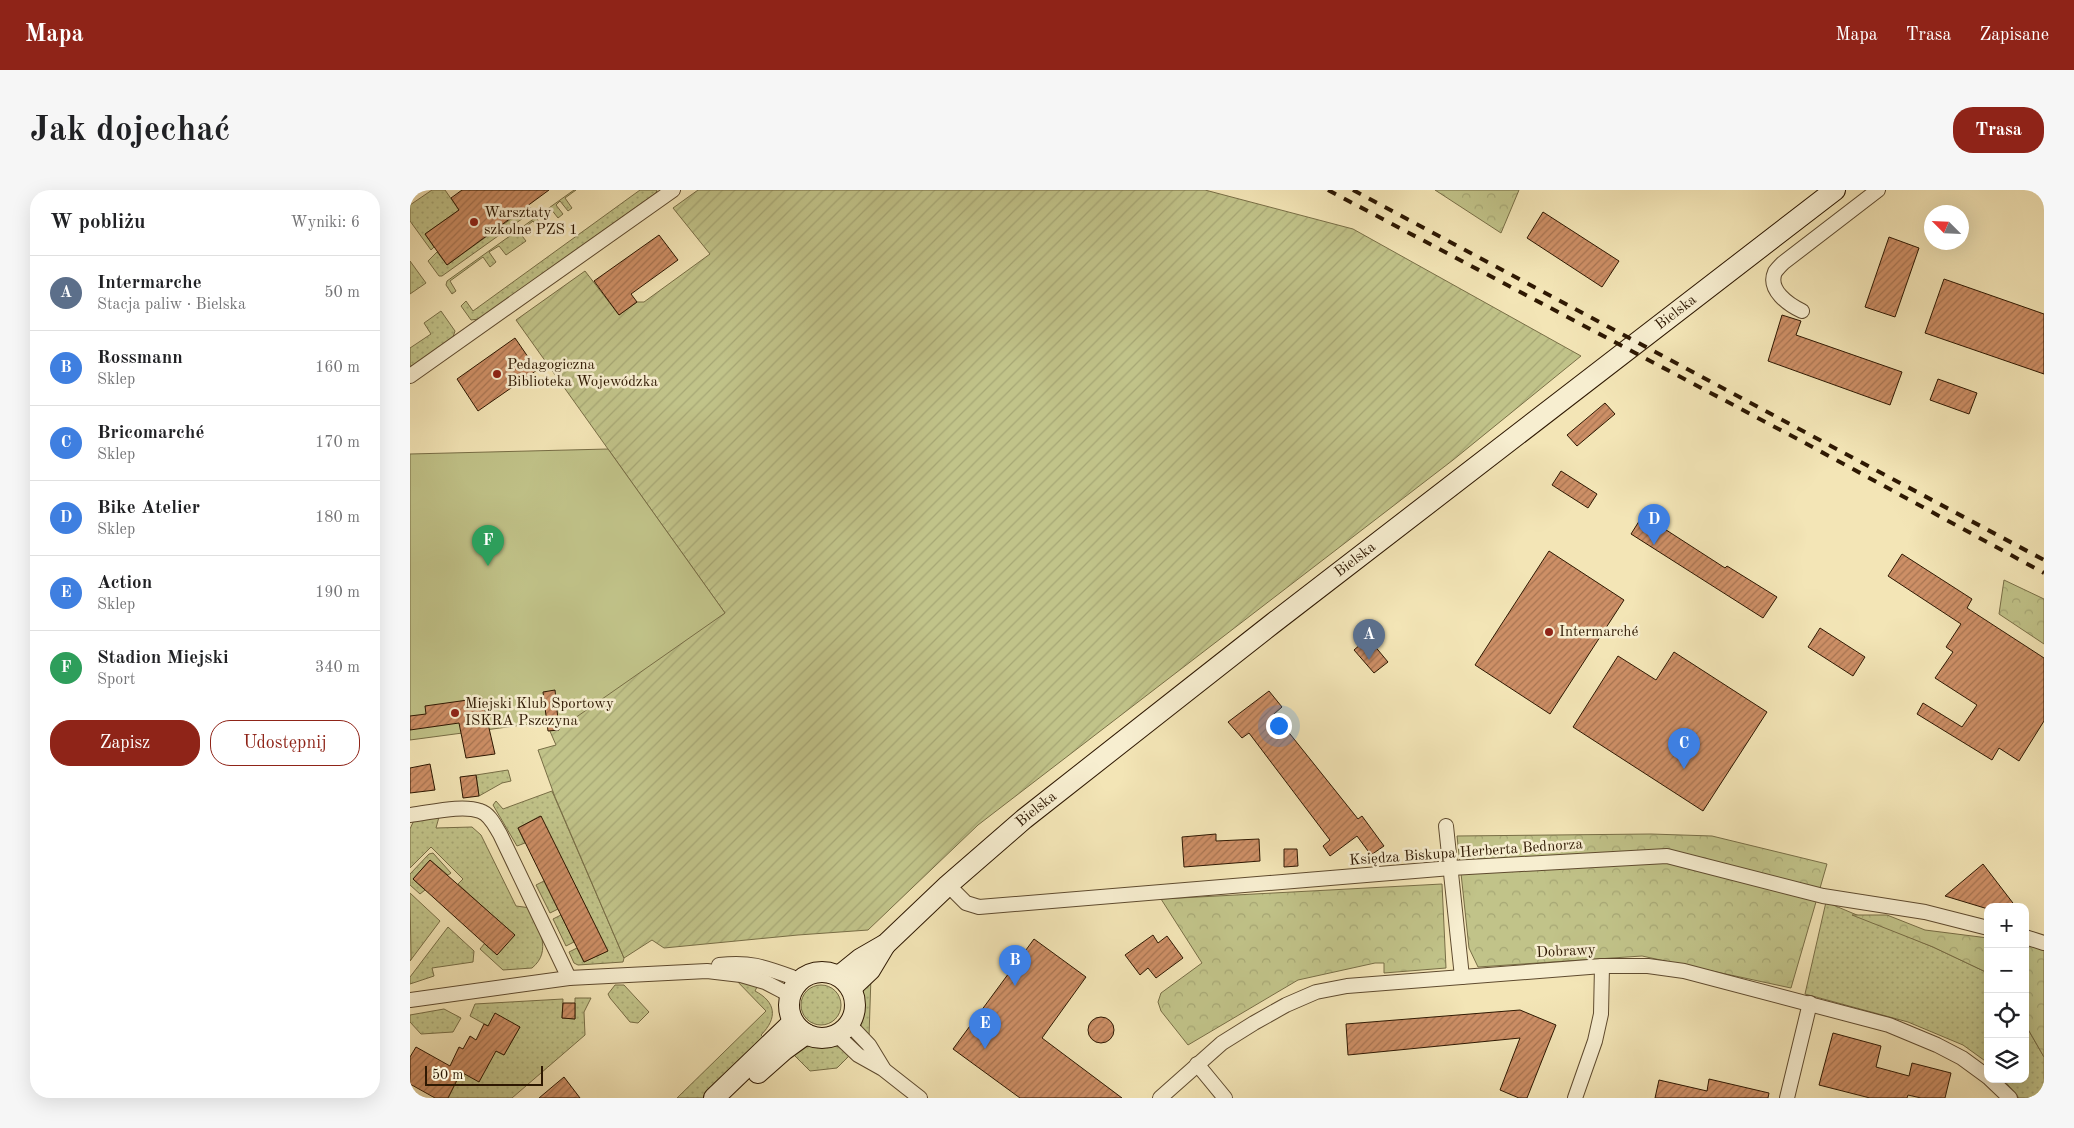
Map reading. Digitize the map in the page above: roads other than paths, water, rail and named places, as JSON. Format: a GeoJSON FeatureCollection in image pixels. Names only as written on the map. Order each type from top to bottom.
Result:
{"type":"FeatureCollection","features":[{"type":"Feature","properties":{"kind":"main road","name":"Bielska"},"geometry":{"type":"LineString","coordinates":[[845,982],[870,970],[886,944],[948,885],[1024,819],[1835,190]]}},
{"type":"Feature","properties":{"kind":"main road"},"geometry":{"type":"LineString","coordinates":[[818,972],[829,972],[845,982],[854,997],[855,1006],[854,1015],[843,1029],[827,1038],[816,1038],[800,1028],[788,1004],[791,986],[808,975],[818,972]]}},
{"type":"Feature","properties":{"kind":"main road"},"geometry":{"type":"LineString","coordinates":[[714,1098],[800,1028]]}},
{"type":"Feature","properties":{"kind":"main road"},"geometry":{"type":"LineString","coordinates":[[731,1098],[784,1050],[800,1028]]}},
{"type":"Feature","properties":{"kind":"street"},"geometry":{"type":"LineString","coordinates":[[410,376],[673,190]]}},
{"type":"Feature","properties":{"kind":"street"},"geometry":{"type":"LineString","coordinates":[[1802,311],[1789,305],[1779,294],[1774,283],[1775,272],[1783,263],[1878,190]]}},
{"type":"Feature","properties":{"kind":"street"},"geometry":{"type":"LineString","coordinates":[[410,815],[470,809],[481,811],[490,818],[500,834],[569,978]]}},
{"type":"Feature","properties":{"kind":"street"},"geometry":{"type":"LineString","coordinates":[[1446,826],[1462,976]]}},
{"type":"Feature","properties":{"kind":"street","name":"Księdza Biskupa Herberta Bednorza"},"geometry":{"type":"LineString","coordinates":[[948,885],[966,903],[979,907],[1450,868],[1667,856],[1823,896],[1925,912],[1984,927]]}},
{"type":"Feature","properties":{"kind":"street"},"geometry":{"type":"LineString","coordinates":[[2029,937],[2044,943]]}},
{"type":"Feature","properties":{"kind":"street"},"geometry":{"type":"LineString","coordinates":[[719,965],[744,962],[770,969],[791,986]]}},
{"type":"Feature","properties":{"kind":"street"},"geometry":{"type":"LineString","coordinates":[[1575,1098],[1595,1041],[1601,1014],[1602,966]]}},
{"type":"Feature","properties":{"kind":"street","name":"Dobrawy"},"geometry":{"type":"LineString","coordinates":[[1160,1098],[1222,1043],[1286,1005],[1316,992],[1346,986],[1602,966],[1648,966],[1684,971],[1889,1025],[1913,1033],[1962,1058],[1984,1074]]}},
{"type":"Feature","properties":{"kind":"street"},"geometry":{"type":"LineString","coordinates":[[410,1000],[569,978],[722,972],[791,986]]}},
{"type":"Feature","properties":{"kind":"street"},"geometry":{"type":"LineString","coordinates":[[1787,1098],[1810,1004]]}},
{"type":"Feature","properties":{"kind":"street"},"geometry":{"type":"LineString","coordinates":[[843,1029],[858,1055],[884,1069],[920,1098]]}},
{"type":"Feature","properties":{"kind":"street"},"geometry":{"type":"LineString","coordinates":[[1197,1064],[1224,1098]]}},
{"type":"Feature","properties":{"kind":"street","name":"Dobrawy"},"geometry":{"type":"LineString","coordinates":[[1994,1083],[2010,1098]]}},
{"type":"Feature","properties":{"kind":"railway"},"geometry":{"type":"LineString","coordinates":[[1328,190],[1805,443],[2044,573]]}},
{"type":"Feature","properties":{"kind":"railway"},"geometry":{"type":"LineString","coordinates":[[1353,190],[2044,560]]}},
{"type":"Feature","properties":{"kind":"place","name":"Warsztaty szkolne PZS 1"},"geometry":{"type":"Point","coordinates":[474,222]}},
{"type":"Feature","properties":{"kind":"place","name":"Pedagogiczna Biblioteka Wojewódzka"},"geometry":{"type":"Point","coordinates":[497,374]}},
{"type":"Feature","properties":{"kind":"place","name":"Bike Atelier"},"geometry":{"type":"Point","coordinates":[1654,545]}},
{"type":"Feature","properties":{"kind":"place","name":"Stadion Miejski"},"geometry":{"type":"Point","coordinates":[488,566]}},
{"type":"Feature","properties":{"kind":"place","name":"Intermarché"},"geometry":{"type":"Point","coordinates":[1549,632]}},
{"type":"Feature","properties":{"kind":"place","name":"Intermarche"},"geometry":{"type":"Point","coordinates":[1369,660]}},
{"type":"Feature","properties":{"kind":"place","name":"Miejski Klub Sportowy ISKRA Pszczyna"},"geometry":{"type":"Point","coordinates":[455,713]}},
{"type":"Feature","properties":{"kind":"place","name":"Bricomarché"},"geometry":{"type":"Point","coordinates":[1684,769]}},
{"type":"Feature","properties":{"kind":"place","name":"Rossmann"},"geometry":{"type":"Point","coordinates":[1015,986]}},
{"type":"Feature","properties":{"kind":"place","name":"Action"},"geometry":{"type":"Point","coordinates":[985,1049]}}]}
